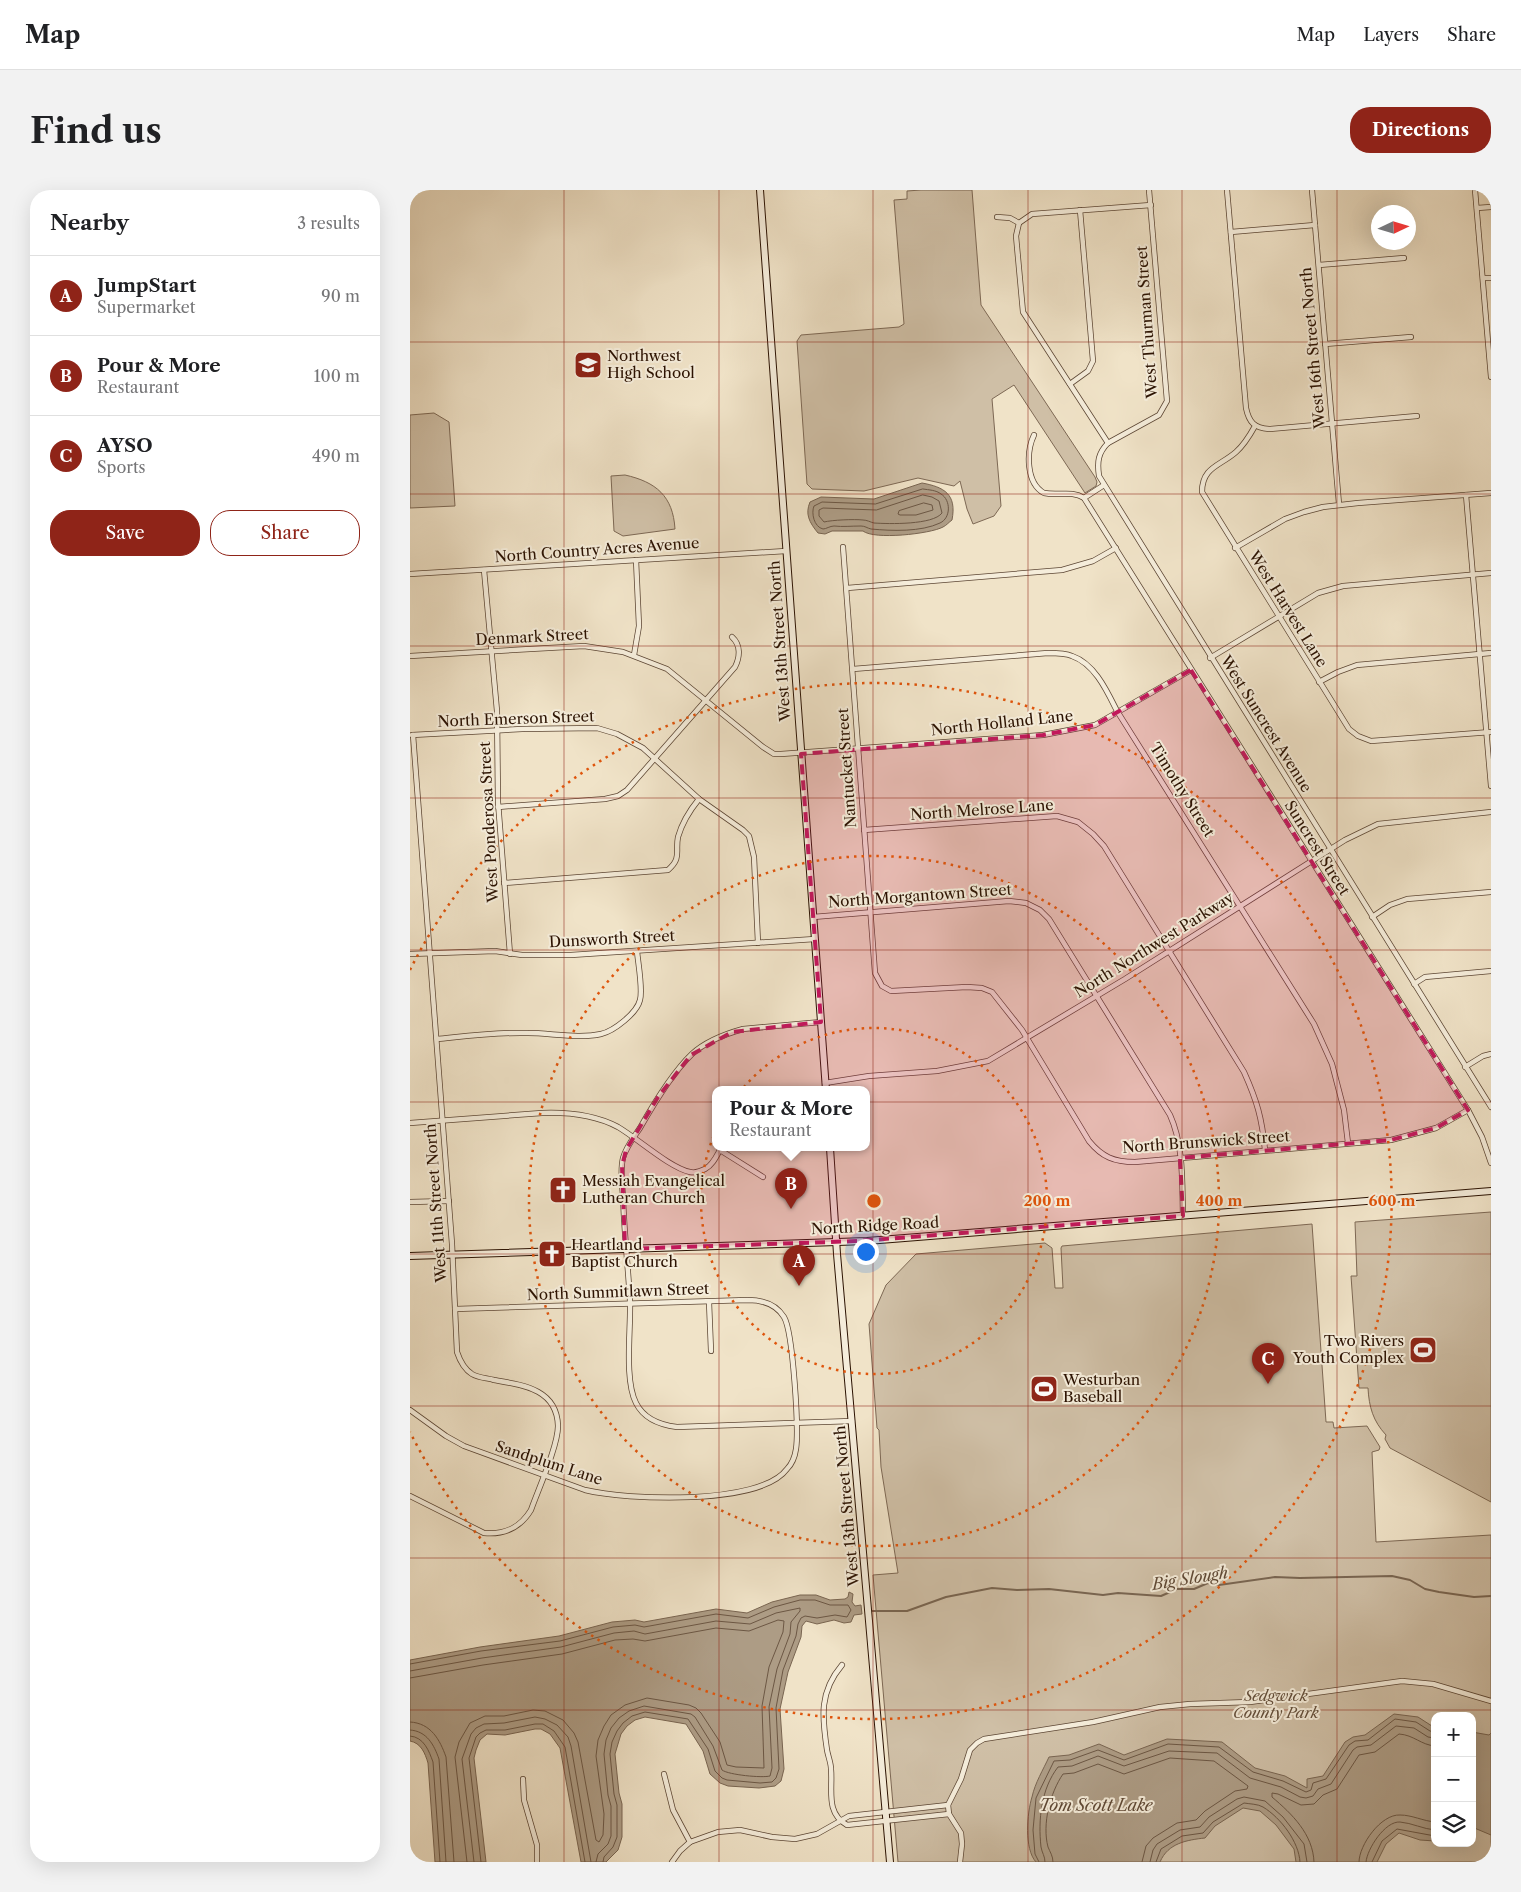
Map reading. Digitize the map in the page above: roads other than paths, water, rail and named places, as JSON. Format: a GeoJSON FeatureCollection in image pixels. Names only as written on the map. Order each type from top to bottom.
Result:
{"type":"FeatureCollection","features":[{"type":"Feature","properties":{"kind":"street","name":"West 13th Street North"},"geometry":{"type":"LineString","coordinates":[[760,190],[825,1086]]}},
{"type":"Feature","properties":{"kind":"street","name":"West Thurman Street"},"geometry":{"type":"LineString","coordinates":[[1108,443],[1159,415],[1167,401],[1149,190]]}},
{"type":"Feature","properties":{"kind":"street"},"geometry":{"type":"LineString","coordinates":[[1227,190],[1246,408],[1251,423],[1255,426],[1269,429],[1417,416]]}},
{"type":"Feature","properties":{"kind":"street","name":"West 16th Street North"},"geometry":{"type":"LineString","coordinates":[[1312,190],[1339,504]]}},
{"type":"Feature","properties":{"kind":"street"},"geometry":{"type":"LineString","coordinates":[[1475,190],[1491,377]]}},
{"type":"Feature","properties":{"kind":"street"},"geometry":{"type":"LineString","coordinates":[[1108,443],[1023,312],[1016,236],[1019,223],[1032,214],[1151,205]]}},
{"type":"Feature","properties":{"kind":"street"},"geometry":{"type":"LineString","coordinates":[[1477,208],[1491,207]]}},
{"type":"Feature","properties":{"kind":"street"},"geometry":{"type":"LineString","coordinates":[[1070,384],[1088,371],[1093,361],[1080,210]]}},
{"type":"Feature","properties":{"kind":"street"},"geometry":{"type":"LineString","coordinates":[[997,217],[1010,218],[1019,223]]}},
{"type":"Feature","properties":{"kind":"street"},"geometry":{"type":"LineString","coordinates":[[1230,232],[1315,225]]}},
{"type":"Feature","properties":{"kind":"street"},"geometry":{"type":"LineString","coordinates":[[1318,265],[1404,258]]}},
{"type":"Feature","properties":{"kind":"street"},"geometry":{"type":"LineString","coordinates":[[1483,278],[1491,278]]}},
{"type":"Feature","properties":{"kind":"street"},"geometry":{"type":"LineString","coordinates":[[1326,344],[1411,337]]}},
{"type":"Feature","properties":{"kind":"street","name":"West Harvest Lane"},"geometry":{"type":"LineString","coordinates":[[1255,426],[1236,452],[1204,475],[1202,492],[1277,616],[1349,729],[1358,736],[1371,741],[1489,732]]}},
{"type":"Feature","properties":{"kind":"street"},"geometry":{"type":"LineString","coordinates":[[847,588],[1062,570],[1093,561],[1116,548],[1084,498],[1073,493],[1044,493],[1034,485],[1031,478],[1029,445],[1034,435]]}},
{"type":"Feature","properties":{"kind":"street","name":"West Suncrest Avenue"},"geometry":{"type":"LineString","coordinates":[[1108,443],[1098,461],[1099,476],[1104,485],[1491,1107]]}},
{"type":"Feature","properties":{"kind":"street"},"geometry":{"type":"LineString","coordinates":[[1084,498],[1104,485]]}},
{"type":"Feature","properties":{"kind":"street"},"geometry":{"type":"LineString","coordinates":[[1235,548],[1285,520],[1304,512],[1339,504],[1491,493]]}},
{"type":"Feature","properties":{"kind":"street"},"geometry":{"type":"LineString","coordinates":[[1466,495],[1479,654],[1489,732],[1491,786]]}},
{"type":"Feature","properties":{"kind":"street","name":"Nantucket Street"},"geometry":{"type":"LineString","coordinates":[[844,547],[875,973],[882,986]]}},
{"type":"Feature","properties":{"kind":"street","name":"Suncrest Street"},"geometry":{"type":"LineString","coordinates":[[1116,548],[1468,1110],[1482,1137],[1491,1162]]}},
{"type":"Feature","properties":{"kind":"street","name":"North Country Acres Avenue"},"geometry":{"type":"LineString","coordinates":[[410,574],[786,551]]}},
{"type":"Feature","properties":{"kind":"street"},"geometry":{"type":"LineString","coordinates":[[634,655],[640,626],[636,560]]}},
{"type":"Feature","properties":{"kind":"street","name":"West Ponderosa Street"},"geometry":{"type":"LineString","coordinates":[[484,570],[498,730],[498,807],[510,954]]}},
{"type":"Feature","properties":{"kind":"street"},"geometry":{"type":"LineString","coordinates":[[1210,658],[1318,593],[1343,586],[1491,573]]}},
{"type":"Feature","properties":{"kind":"street"},"geometry":{"type":"LineString","coordinates":[[498,807],[605,799],[618,796],[627,790],[728,676],[738,662],[739,649],[737,642],[732,637]]}},
{"type":"Feature","properties":{"kind":"street","name":"Denmark Street"},"geometry":{"type":"LineString","coordinates":[[410,656],[584,646],[610,649],[634,655],[667,670],[769,752],[801,754]]}},
{"type":"Feature","properties":{"kind":"street","name":"Timothy Street"},"geometry":{"type":"LineString","coordinates":[[853,670],[1048,653],[1075,656],[1088,665],[1104,686],[1117,711],[1314,1024],[1332,1064],[1342,1101],[1348,1144]]}},
{"type":"Feature","properties":{"kind":"street"},"geometry":{"type":"LineString","coordinates":[[1319,682],[1357,665],[1491,653]]}},
{"type":"Feature","properties":{"kind":"street","name":"North Holland Lane"},"geometry":{"type":"LineString","coordinates":[[801,754],[1043,735],[1095,725],[1191,670]]}},
{"type":"Feature","properties":{"kind":"street","name":"North Emerson Street"},"geometry":{"type":"LineString","coordinates":[[411,735],[498,730],[598,728],[630,740],[655,758],[699,799],[744,830],[749,836],[754,857],[758,942]]}},
{"type":"Feature","properties":{"kind":"street","name":"West 11th Street North"},"geometry":{"type":"LineString","coordinates":[[410,1496],[484,1533],[493,1534],[510,1530],[526,1518],[543,1475],[558,1426],[554,1409],[543,1394],[534,1389],[481,1378],[472,1374],[465,1368],[457,1352],[453,1255],[443,1120],[411,735]]}},
{"type":"Feature","properties":{"kind":"street"},"geometry":{"type":"LineString","coordinates":[[504,883],[668,870],[678,858],[678,838],[683,824],[699,799]]}},
{"type":"Feature","properties":{"kind":"street","name":"North Northwest Parkway"},"geometry":{"type":"LineString","coordinates":[[825,1083],[869,1076],[937,1071],[988,1061],[1098,995],[1345,840],[1378,824],[1491,812]]}},
{"type":"Feature","properties":{"kind":"street","name":"North Melrose Lane"},"geometry":{"type":"LineString","coordinates":[[864,830],[1057,816],[1078,822],[1104,846],[1244,1072],[1256,1099],[1262,1123],[1265,1150]]}},
{"type":"Feature","properties":{"kind":"street"},"geometry":{"type":"LineString","coordinates":[[1372,917],[1390,905],[1407,899],[1491,892]]}},
{"type":"Feature","properties":{"kind":"street","name":"North Morgantown Street"},"geometry":{"type":"LineString","coordinates":[[813,916],[1009,901],[1026,903],[1040,910],[1050,919],[1170,1115],[1177,1136],[1180,1158],[1183,1216]]}},
{"type":"Feature","properties":{"kind":"street","name":"Dunsworth Street"},"geometry":{"type":"LineString","coordinates":[[410,954],[495,951],[522,955],[571,955],[815,939]]}},
{"type":"Feature","properties":{"kind":"street"},"geometry":{"type":"LineString","coordinates":[[436,1039],[488,1034],[590,1035],[608,1031],[616,1027],[633,1012],[641,999],[637,950]]}},
{"type":"Feature","properties":{"kind":"street"},"geometry":{"type":"LineString","coordinates":[[1414,984],[1425,977],[1491,971]]}},
{"type":"Feature","properties":{"kind":"street","name":"North Brunswick Street"},"geometry":{"type":"LineString","coordinates":[[882,986],[891,991],[967,987],[982,988],[992,992],[1027,1038],[1082,1130],[1097,1151],[1105,1157],[1122,1162],[1391,1140],[1436,1128],[1468,1110]]}},
{"type":"Feature","properties":{"kind":"street"},"geometry":{"type":"LineString","coordinates":[[821,1022],[743,1029],[708,1043],[691,1055],[658,1097],[626,1150],[622,1166],[625,1249],[630,1304],[631,1388],[640,1408],[651,1419],[659,1424],[677,1427],[852,1421]]}},
{"type":"Feature","properties":{"kind":"street"},"geometry":{"type":"LineString","coordinates":[[1465,1067],[1483,1056],[1491,1054]]}},
{"type":"Feature","properties":{"kind":"street"},"geometry":{"type":"LineString","coordinates":[[410,1123],[564,1113],[603,1121],[618,1127],[664,1159],[690,1172],[704,1170],[720,1151]]}},
{"type":"Feature","properties":{"kind":"street"},"geometry":{"type":"LineString","coordinates":[[724,1151],[763,1176]]}},
{"type":"Feature","properties":{"kind":"street","name":"West 13th Street North"},"geometry":{"type":"LineString","coordinates":[[830,1151],[836,1242],[890,1862]]}},
{"type":"Feature","properties":{"kind":"street","name":"North Ridge Road"},"geometry":{"type":"LineString","coordinates":[[410,1256],[836,1242],[1491,1191]]}},
{"type":"Feature","properties":{"kind":"street"},"geometry":{"type":"LineString","coordinates":[[410,1202],[449,1201]]}},
{"type":"Feature","properties":{"kind":"street","name":"North Summitlawn Street"},"geometry":{"type":"LineString","coordinates":[[455,1310],[759,1301],[769,1303],[779,1311]]}},
{"type":"Feature","properties":{"kind":"street"},"geometry":{"type":"LineString","coordinates":[[709,1302],[711,1351]]}},
{"type":"Feature","properties":{"kind":"street","name":"Sandplum Lane"},"geometry":{"type":"LineString","coordinates":[[410,1410],[440,1432],[464,1446],[585,1490],[606,1495],[648,1498],[732,1494],[765,1484],[782,1476],[795,1454],[797,1422],[790,1333],[779,1311]]}},
{"type":"Feature","properties":{"kind":"street"},"geometry":{"type":"LineString","coordinates":[[842,1665],[831,1679],[825,1696],[822,1722],[831,1768],[832,1804],[840,1821],[847,1825],[949,1814]]}},
{"type":"Feature","properties":{"kind":"street"},"geometry":{"type":"LineString","coordinates":[[960,1862],[961,1833],[949,1814],[948,1805],[961,1779],[970,1750],[988,1738],[1093,1722],[1160,1707],[1258,1701],[1402,1681],[1433,1684],[1491,1701]]}},
{"type":"Feature","properties":{"kind":"street"},"geometry":{"type":"LineString","coordinates":[[664,1774],[673,1810],[690,1842]]}},
{"type":"Feature","properties":{"kind":"street"},"geometry":{"type":"LineString","coordinates":[[524,1779],[524,1800],[537,1845],[537,1862]]}},
{"type":"Feature","properties":{"kind":"street"},"geometry":{"type":"LineString","coordinates":[[672,1862],[690,1842],[718,1832],[734,1830],[783,1839],[795,1839],[817,1834],[849,1816],[948,1805]]}},
{"type":"Feature","properties":{"kind":"water"},"geometry":{"type":"Polygon","coordinates":[[[922,483],[937,487],[947,493],[953,504],[952,520],[936,530],[890,536],[869,534],[863,531],[832,531],[825,534],[818,533],[809,518],[810,502],[821,497],[874,499],[922,483]]]}},
{"type":"Feature","properties":{"kind":"water"},"geometry":{"type":"Polygon","coordinates":[[[849,1592],[853,1594],[852,1602],[855,1606],[861,1605],[862,1614],[854,1615],[851,1622],[844,1623],[834,1620],[817,1624],[806,1621],[802,1626],[801,1637],[788,1672],[780,1709],[784,1769],[781,1781],[775,1786],[759,1788],[728,1786],[720,1783],[710,1774],[703,1751],[686,1724],[645,1717],[635,1720],[621,1734],[615,1754],[622,1804],[622,1837],[618,1850],[606,1862],[581,1862],[560,1748],[550,1734],[541,1729],[535,1729],[505,1735],[487,1734],[480,1740],[474,1758],[486,1862],[435,1862],[428,1763],[420,1746],[410,1741],[410,1660],[480,1647],[559,1636],[612,1622],[635,1620],[644,1622],[716,1609],[747,1613],[772,1602],[800,1595],[816,1595],[830,1600],[845,1599],[848,1597],[849,1592]]]}},
{"type":"Feature","properties":{"kind":"water","name":"Tom Scott Lake"},"geometry":{"type":"Polygon","coordinates":[[[1394,1714],[1418,1717],[1431,1725],[1431,1841],[1420,1840],[1399,1833],[1386,1844],[1377,1862],[1296,1862],[1294,1849],[1276,1825],[1260,1811],[1243,1808],[1215,1826],[1205,1838],[1185,1841],[1173,1847],[1163,1856],[1160,1862],[1036,1862],[1032,1856],[1028,1840],[1030,1804],[1039,1777],[1049,1757],[1069,1755],[1099,1744],[1124,1755],[1167,1739],[1222,1742],[1255,1768],[1285,1776],[1307,1788],[1307,1779],[1323,1776],[1345,1742],[1353,1737],[1365,1735],[1394,1714]]]}},
{"type":"Feature","properties":{"kind":"water"},"geometry":{"type":"Polygon","coordinates":[[[1476,1733],[1489,1735],[1491,1733],[1491,1835],[1476,1829],[1476,1733]]]}},
{"type":"Feature","properties":{"kind":"waterway","name":"Big Slough"},"geometry":{"type":"LineString","coordinates":[[871,1611],[907,1611],[946,1597],[992,1588],[1017,1590],[1049,1589],[1103,1595],[1118,1593],[1161,1596],[1177,1589],[1194,1589],[1208,1583],[1219,1585],[1275,1577],[1392,1576],[1410,1580],[1425,1589],[1439,1592],[1474,1597],[1491,1596]]}},
{"type":"Feature","properties":{"kind":"place","name":"Northwest High School"},"geometry":{"type":"Point","coordinates":[588,365]}},
{"type":"Feature","properties":{"kind":"place","name":"Messiah Evangelical Lutheran Church"},"geometry":{"type":"Point","coordinates":[563,1190]}},
{"type":"Feature","properties":{"kind":"place","name":"Pour & More"},"geometry":{"type":"Point","coordinates":[791,1209]}},
{"type":"Feature","properties":{"kind":"place","name":"Heartland Baptist Church"},"geometry":{"type":"Point","coordinates":[552,1254]}},
{"type":"Feature","properties":{"kind":"place","name":"JumpStart"},"geometry":{"type":"Point","coordinates":[799,1286]}},
{"type":"Feature","properties":{"kind":"place","name":"Two Rivers Youth Complex"},"geometry":{"type":"Point","coordinates":[1423,1350]}},
{"type":"Feature","properties":{"kind":"place","name":"AYSO"},"geometry":{"type":"Point","coordinates":[1268,1384]}},
{"type":"Feature","properties":{"kind":"place","name":"Westurban Baseball"},"geometry":{"type":"Point","coordinates":[1044,1389]}},
{"type":"Feature","properties":{"kind":"park label","name":"Sedgwick County Park"},"geometry":{"type":"Point","coordinates":[1276,1704]}}]}
